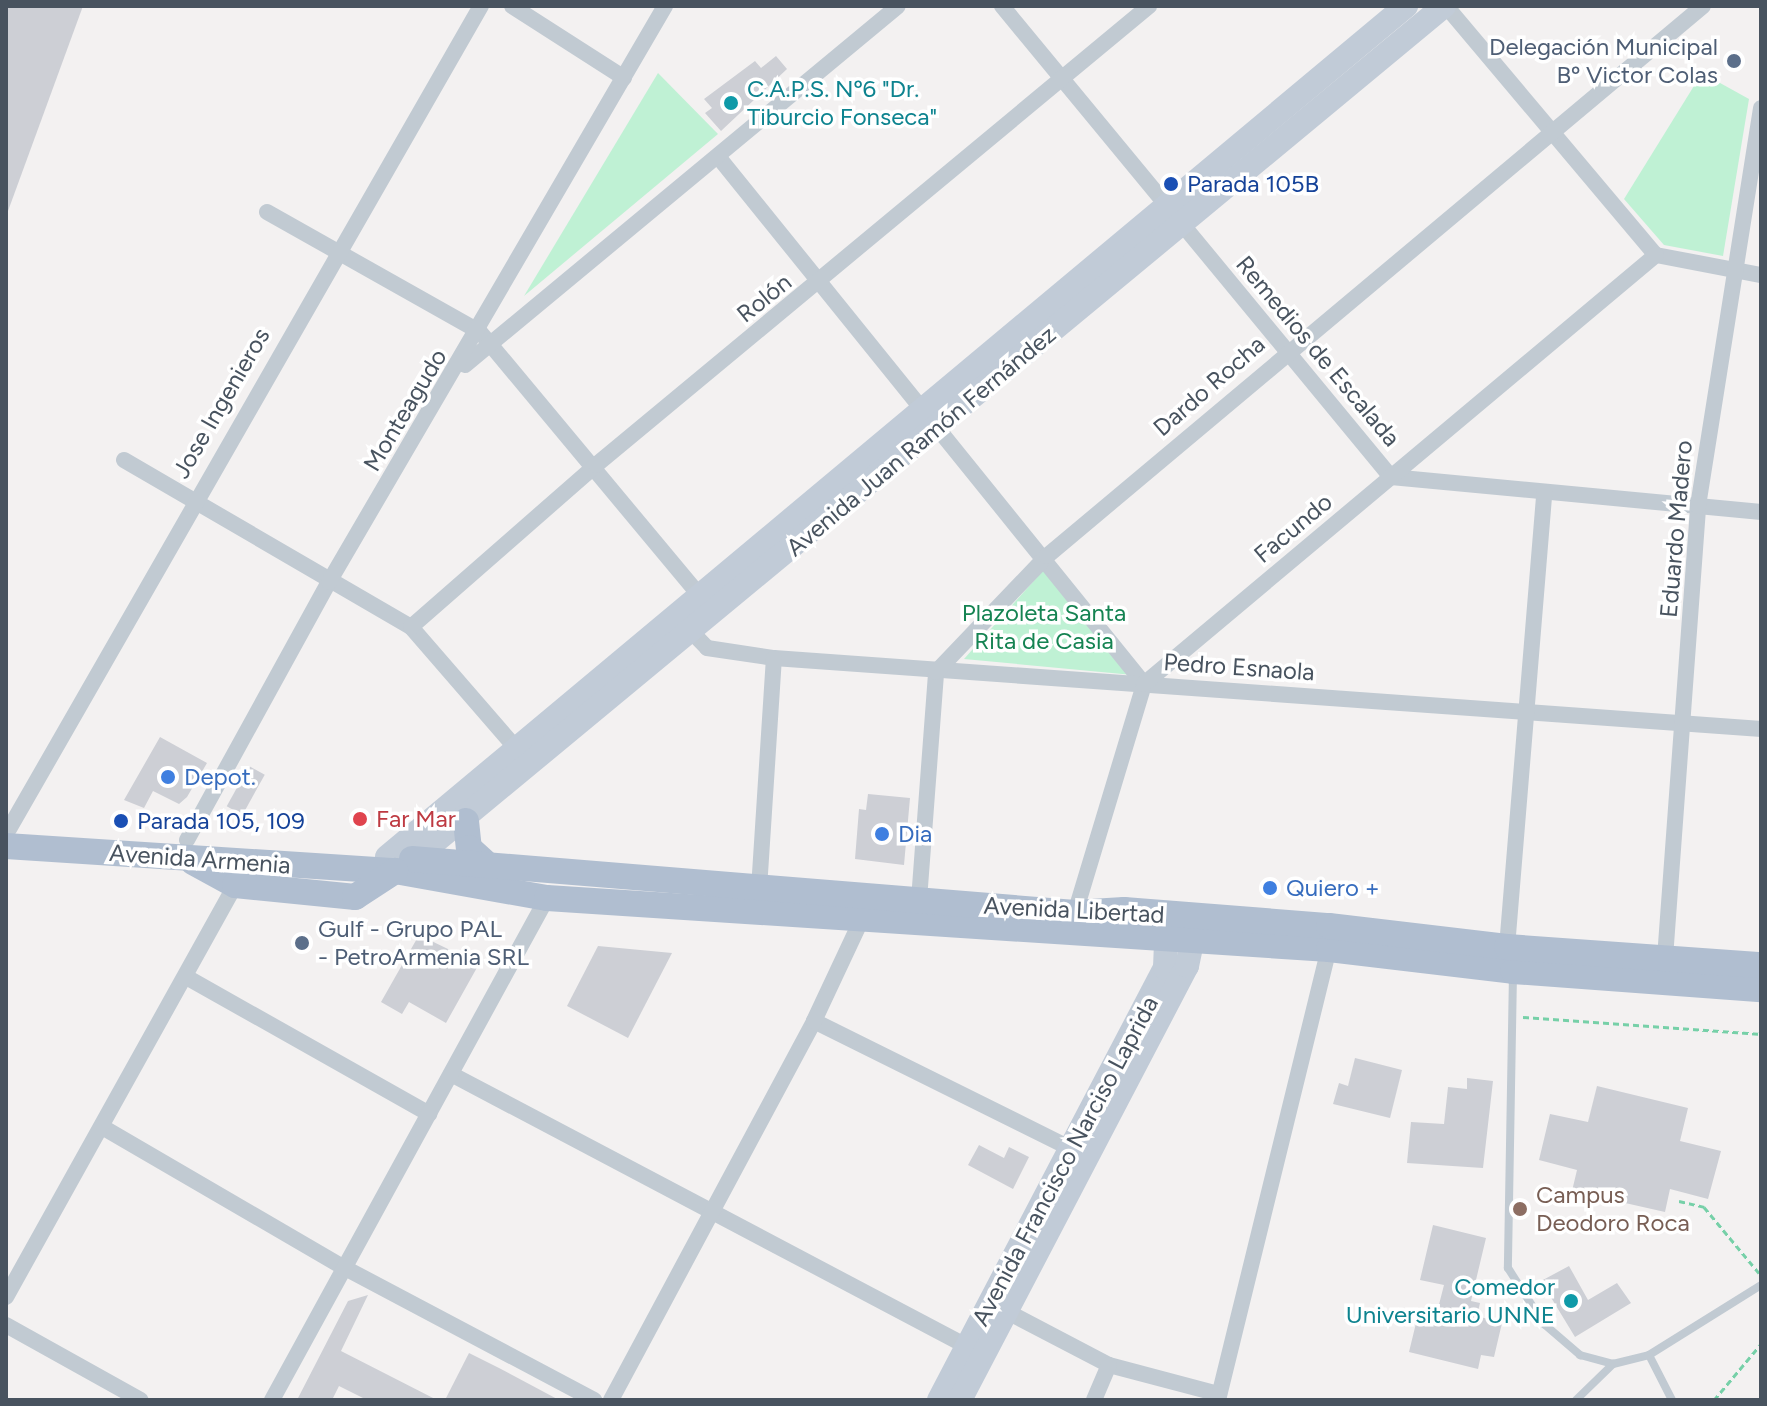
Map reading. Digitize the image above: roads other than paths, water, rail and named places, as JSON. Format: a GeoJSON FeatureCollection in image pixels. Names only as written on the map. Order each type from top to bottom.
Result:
{"type":"FeatureCollection","features":[{"type":"Feature","properties":{"kind":"main road","name":"Avenida Juan Ramón Fernández"},"geometry":{"type":"LineString","coordinates":[[1175,216],[1406,6]]}},
{"type":"Feature","properties":{"kind":"main road","name":"Avenida Juan Ramón Fernández"},"geometry":{"type":"LineString","coordinates":[[400,863],[1175,216],[1445,6]]}},
{"type":"Feature","properties":{"kind":"main road","name":"Avenida Juan Ramón Fernández"},"geometry":{"type":"LineString","coordinates":[[400,863],[466,821],[524,757]]}},
{"type":"Feature","properties":{"kind":"main road"},"geometry":{"type":"LineString","coordinates":[[466,821],[469,848],[491,868]]}},
{"type":"Feature","properties":{"kind":"main road","name":"Avenida Armenia"},"geometry":{"type":"LineString","coordinates":[[7,834],[400,863]]}},
{"type":"Feature","properties":{"kind":"main road"},"geometry":{"type":"LineString","coordinates":[[185,848],[235,885],[355,897],[400,863]]}},
{"type":"Feature","properties":{"kind":"main road","name":"Avenida Libertad"},"geometry":{"type":"LineString","coordinates":[[400,863],[547,898],[865,910],[1166,941],[1195,928],[1510,959],[1761,989]]}},
{"type":"Feature","properties":{"kind":"main road","name":"Avenida Libertad"},"geometry":{"type":"LineString","coordinates":[[400,863],[759,889],[865,910],[919,900],[1075,913],[1167,914],[1195,928],[1329,949],[1510,959],[1665,958],[1761,965]]}},
{"type":"Feature","properties":{"kind":"main road","name":"Avenida Francisco Narciso Laprida"},"geometry":{"type":"LineString","coordinates":[[1081,1154],[1165,968],[1167,914]]}},
{"type":"Feature","properties":{"kind":"main road","name":"Avenida Francisco Narciso Laprida"},"geometry":{"type":"LineString","coordinates":[[939,1400],[976,1351],[1081,1154],[1187,966],[1195,928]]}},
{"type":"Feature","properties":{"kind":"main road","name":"Avenida Francisco Narciso Laprida"},"geometry":{"type":"LineString","coordinates":[[960,1400],[976,1351]]}},
{"type":"Feature","properties":{"kind":"street","name":"Jose Ingenieros"},"geometry":{"type":"LineString","coordinates":[[7,834],[193,499],[481,6]]}},
{"type":"Feature","properties":{"kind":"street"},"geometry":{"type":"LineString","coordinates":[[512,6],[624,78]]}},
{"type":"Feature","properties":{"kind":"street","name":"Monteagudo"},"geometry":{"type":"LineString","coordinates":[[185,848],[329,582],[455,374],[486,338],[665,6]]}},
{"type":"Feature","properties":{"kind":"street"},"geometry":{"type":"LineString","coordinates":[[486,338],[720,159],[898,6]]}},
{"type":"Feature","properties":{"kind":"street","name":"Remedios de Escalada"},"geometry":{"type":"LineString","coordinates":[[1002,6],[1391,477],[1761,512]]}},
{"type":"Feature","properties":{"kind":"street","name":"Rolón"},"geometry":{"type":"LineString","coordinates":[[411,627],[596,465],[822,282],[1149,6]]}},
{"type":"Feature","properties":{"kind":"street"},"geometry":{"type":"LineString","coordinates":[[1445,6],[1656,255],[1761,275]]}},
{"type":"Feature","properties":{"kind":"street","name":"Dardo Rocha"},"geometry":{"type":"LineString","coordinates":[[936,672],[1047,556],[1286,352],[1703,6]]}},
{"type":"Feature","properties":{"kind":"street","name":"Eduardo Madero"},"geometry":{"type":"LineString","coordinates":[[1665,958],[1698,506],[1761,108]]}},
{"type":"Feature","properties":{"kind":"street"},"geometry":{"type":"LineString","coordinates":[[720,159],[930,419],[1047,556],[1144,684],[1075,913]]}},
{"type":"Feature","properties":{"kind":"street"},"geometry":{"type":"LineString","coordinates":[[267,212],[486,338],[596,465],[708,607]]}},
{"type":"Feature","properties":{"kind":"street","name":"Facundo"},"geometry":{"type":"LineString","coordinates":[[1144,684],[1656,255]]}},
{"type":"Feature","properties":{"kind":"street"},"geometry":{"type":"LineString","coordinates":[[124,460],[411,627],[524,757]]}},
{"type":"Feature","properties":{"kind":"street"},"geometry":{"type":"LineString","coordinates":[[1510,959],[1525,711],[1544,493]]}},
{"type":"Feature","properties":{"kind":"street","name":"Pedro Esnaola"},"geometry":{"type":"LineString","coordinates":[[686,625],[707,648],[774,658],[1761,729]]}},
{"type":"Feature","properties":{"kind":"street"},"geometry":{"type":"LineString","coordinates":[[759,889],[774,658]]}},
{"type":"Feature","properties":{"kind":"street"},"geometry":{"type":"LineString","coordinates":[[919,900],[936,672]]}},
{"type":"Feature","properties":{"kind":"street"},"geometry":{"type":"LineString","coordinates":[[6,1297],[188,978],[235,885]]}},
{"type":"Feature","properties":{"kind":"street"},"geometry":{"type":"LineString","coordinates":[[272,1400],[547,898]]}},
{"type":"Feature","properties":{"kind":"street"},"geometry":{"type":"LineString","coordinates":[[611,1400],[814,1021],[865,910]]}},
{"type":"Feature","properties":{"kind":"street"},"geometry":{"type":"LineString","coordinates":[[1000,1307],[1109,1365],[1219,1397],[1329,949]]}},
{"type":"Feature","properties":{"kind":"street"},"geometry":{"type":"LineString","coordinates":[[188,978],[429,1114]]}},
{"type":"Feature","properties":{"kind":"street"},"geometry":{"type":"LineString","coordinates":[[814,1021],[1081,1154]]}},
{"type":"Feature","properties":{"kind":"street"},"geometry":{"type":"LineString","coordinates":[[451,1074],[976,1351]]}},
{"type":"Feature","properties":{"kind":"street"},"geometry":{"type":"LineString","coordinates":[[104,1128],[345,1268],[594,1400]]}},
{"type":"Feature","properties":{"kind":"street"},"geometry":{"type":"LineString","coordinates":[[6,1325],[141,1400]]}},
{"type":"Feature","properties":{"kind":"street"},"geometry":{"type":"LineString","coordinates":[[1094,1400],[1109,1365]]}},
{"type":"Feature","properties":{"kind":"lane"},"geometry":{"type":"LineString","coordinates":[[1510,959],[1508,1268],[1544,1324],[1580,1355],[1613,1364],[1649,1355],[1761,1285]]}},
{"type":"Feature","properties":{"kind":"lane"},"geometry":{"type":"LineString","coordinates":[[1649,1355],[1672,1400]]}},
{"type":"Feature","properties":{"kind":"lane"},"geometry":{"type":"LineString","coordinates":[[1576,1400],[1613,1364]]}},
{"type":"Feature","properties":{"kind":"place","name":"Delegación Municipal Bº Victor Colas"},"geometry":{"type":"Point","coordinates":[1734,61]}},
{"type":"Feature","properties":{"kind":"place","name":"C.A.P.S. Nº6 \"Dr. Tiburcio Fonseca\""},"geometry":{"type":"Point","coordinates":[731,103]}},
{"type":"Feature","properties":{"kind":"place","name":"Parada 105B"},"geometry":{"type":"Point","coordinates":[1171,184]}},
{"type":"Feature","properties":{"kind":"place","name":"Depot."},"geometry":{"type":"Point","coordinates":[168,777]}},
{"type":"Feature","properties":{"kind":"place","name":"Far Mar"},"geometry":{"type":"Point","coordinates":[360,819]}},
{"type":"Feature","properties":{"kind":"place","name":"Parada 105, 109"},"geometry":{"type":"Point","coordinates":[121,821]}},
{"type":"Feature","properties":{"kind":"place","name":"Dia"},"geometry":{"type":"Point","coordinates":[882,834]}},
{"type":"Feature","properties":{"kind":"place","name":"Quiero +"},"geometry":{"type":"Point","coordinates":[1270,888]}},
{"type":"Feature","properties":{"kind":"place","name":"Gulf - Grupo PAL - PetroArmenia SRL"},"geometry":{"type":"Point","coordinates":[302,943]}},
{"type":"Feature","properties":{"kind":"place","name":"Campus Deodoro Roca"},"geometry":{"type":"Point","coordinates":[1520,1209]}},
{"type":"Feature","properties":{"kind":"place","name":"Comedor Universitario UNNE"},"geometry":{"type":"Point","coordinates":[1571,1301]}},
{"type":"Feature","properties":{"kind":"park label","name":"Plazoleta Santa Rita de Casia"},"geometry":{"type":"Point","coordinates":[1044,627]}}]}
